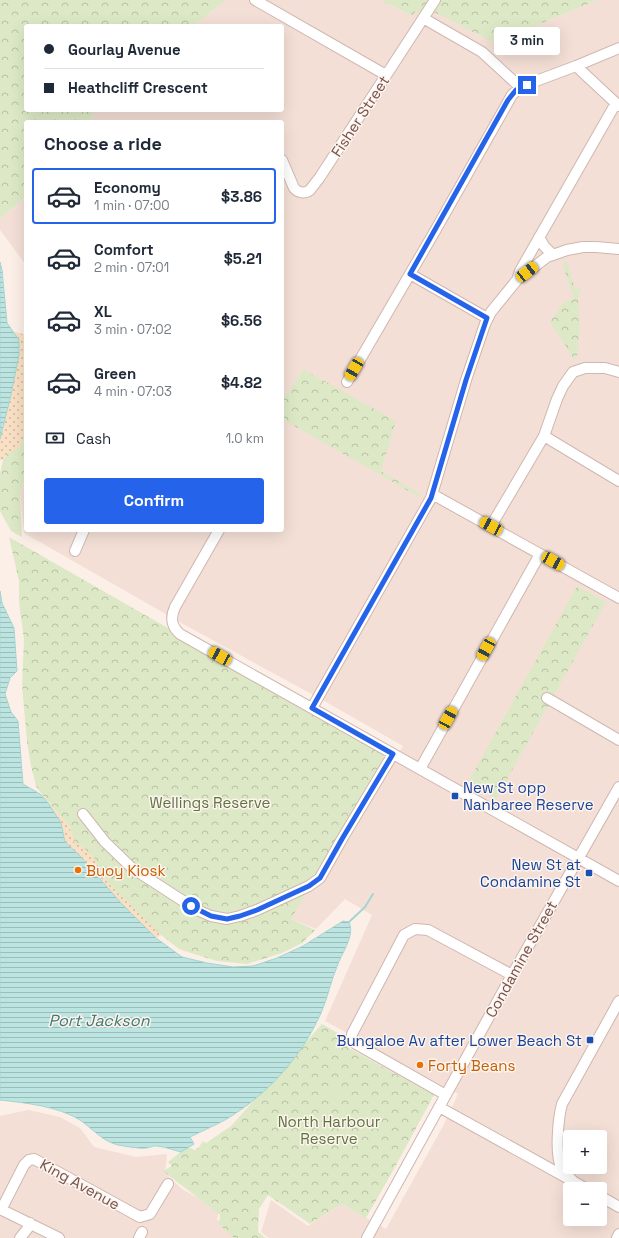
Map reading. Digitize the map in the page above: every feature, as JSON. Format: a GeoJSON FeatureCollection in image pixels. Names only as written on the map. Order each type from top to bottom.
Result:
{"type":"FeatureCollection","features":[{"type":"Feature","properties":{"kind":"street"},"geometry":{"type":"LineString","coordinates":[[255,0],[386,75]]}},
{"type":"Feature","properties":{"kind":"street","name":"Fisher Street"},"geometry":{"type":"LineString","coordinates":[[284,165],[296,190],[302,192],[310,190],[435,0]]}},
{"type":"Feature","properties":{"kind":"street"},"geometry":{"type":"LineString","coordinates":[[423,18],[482,52],[520,88]]}},
{"type":"Feature","properties":{"kind":"street"},"geometry":{"type":"LineString","coordinates":[[347,382],[508,100],[516,90],[619,48]]}},
{"type":"Feature","properties":{"kind":"street"},"geometry":{"type":"LineString","coordinates":[[517,280],[520,271],[539,237],[617,104],[576,66]]}},
{"type":"Feature","properties":{"kind":"street"},"geometry":{"type":"LineString","coordinates":[[539,237],[544,246],[552,254]]}},
{"type":"Feature","properties":{"kind":"street"},"geometry":{"type":"LineString","coordinates":[[312,708],[429,501],[466,380],[487,318],[517,280],[552,254],[583,247],[619,249]]}},
{"type":"Feature","properties":{"kind":"street"},"geometry":{"type":"LineString","coordinates":[[410,274],[487,318]]}},
{"type":"Feature","properties":{"kind":"street"},"geometry":{"type":"LineString","coordinates":[[491,526],[544,436],[557,399],[563,386],[573,372],[585,368],[605,368],[619,372]]}},
{"type":"Feature","properties":{"kind":"street"},"geometry":{"type":"LineString","coordinates":[[544,436],[619,481]]}},
{"type":"Feature","properties":{"kind":"street"},"geometry":{"type":"LineString","coordinates":[[432,494],[619,598]]}},
{"type":"Feature","properties":{"kind":"street"},"geometry":{"type":"LineString","coordinates":[[75,551],[83,532]]}},
{"type":"Feature","properties":{"kind":"street"},"geometry":{"type":"LineString","coordinates":[[218,532],[175,607],[172,620],[174,628],[180,634],[619,881]]}},
{"type":"Feature","properties":{"kind":"street"},"geometry":{"type":"LineString","coordinates":[[420,769],[540,554]]}},
{"type":"Feature","properties":{"kind":"street"},"geometry":{"type":"LineString","coordinates":[[547,698],[619,740]]}},
{"type":"Feature","properties":{"kind":"street"},"geometry":{"type":"LineString","coordinates":[[83,814],[105,842],[132,868],[197,910],[211,916],[227,919],[257,910],[309,886],[320,878],[393,754]]}},
{"type":"Feature","properties":{"kind":"street","name":"Condamine Street"},"geometry":{"type":"LineString","coordinates":[[367,1238],[512,975],[619,787]]}},
{"type":"Feature","properties":{"kind":"street"},"geometry":{"type":"LineString","coordinates":[[446,1095],[356,1044],[352,1040],[352,1034],[404,935],[415,929],[428,930],[512,975]]}},
{"type":"Feature","properties":{"kind":"street"},"geometry":{"type":"LineString","coordinates":[[573,1181],[563,1170],[559,1160],[559,1115],[562,1104],[619,1001]]}},
{"type":"Feature","properties":{"kind":"street"},"geometry":{"type":"LineString","coordinates":[[439,1107],[573,1181]]}},
{"type":"Feature","properties":{"kind":"street","name":"King Avenue"},"geometry":{"type":"LineString","coordinates":[[1,1209],[24,1165],[29,1160],[34,1159],[140,1217],[150,1214],[168,1184]]}},
{"type":"Feature","properties":{"kind":"street"},"geometry":{"type":"LineString","coordinates":[[607,1200],[619,1207]]}},
{"type":"Feature","properties":{"kind":"street"},"geometry":{"type":"LineString","coordinates":[[1,1209],[59,1238]]}},
{"type":"Feature","properties":{"kind":"street"},"geometry":{"type":"LineString","coordinates":[[20,1238],[30,1223]]}},
{"type":"Feature","properties":{"kind":"street"},"geometry":{"type":"LineString","coordinates":[[617,1238],[619,1234]]}},
{"type":"Feature","properties":{"kind":"shaded area"},"geometry":{"type":"Polygon","coordinates":[[[226,0],[380,0],[412,16],[420,4],[494,43],[598,0],[619,0],[619,1238],[269,1238],[261,1232],[271,1200],[308,1226],[342,1204],[386,1229],[443,1126],[458,1094],[325,1021],[372,915],[345,899],[316,929],[271,911],[321,884],[403,746],[185,625],[24,533],[20,492],[24,483],[24,532],[284,532],[284,120],[90,120],[95,112],[284,112],[284,24],[196,24],[226,0]]]}},
{"type":"Feature","properties":{"kind":"shaded area"},"geometry":{"type":"Polygon","coordinates":[[[24,198],[24,262],[0,230],[0,219],[24,198]]]}},
{"type":"Feature","properties":{"kind":"shaded area"},"geometry":{"type":"Polygon","coordinates":[[[28,1110],[60,1117],[80,1128],[94,1147],[136,1157],[167,1154],[165,1173],[182,1189],[219,1210],[217,1220],[239,1235],[238,1238],[0,1238],[0,1116],[28,1110]]]}},
{"type":"Feature","properties":{"kind":"green space"},"geometry":{"type":"Polygon","coordinates":[[[0,0],[226,0],[196,24],[24,24],[24,112],[95,112],[90,120],[24,120],[24,198],[0,219],[0,0]]]}},
{"type":"Feature","properties":{"kind":"green space"},"geometry":{"type":"Polygon","coordinates":[[[380,0],[598,0],[494,43],[426,8],[421,15],[416,11],[412,16],[380,0]]]}},
{"type":"Feature","properties":{"kind":"green space"},"geometry":{"type":"Polygon","coordinates":[[[567,262],[575,289],[581,288],[578,298],[580,324],[577,357],[574,359],[550,322],[565,301],[574,299],[562,263],[567,262]]]}},
{"type":"Feature","properties":{"kind":"green space"},"geometry":{"type":"Polygon","coordinates":[[[303,369],[396,421],[381,471],[420,494],[419,497],[284,420],[284,396],[289,392],[303,369]]]}},
{"type":"Feature","properties":{"kind":"green space"},"geometry":{"type":"Polygon","coordinates":[[[24,433],[24,483],[20,492],[22,537],[11,531],[0,511],[0,474],[3,460],[24,433]]]}},
{"type":"Feature","properties":{"kind":"green space","name":"Wellings Reserve"},"geometry":{"type":"Polygon","coordinates":[[[9,537],[386,753],[348,822],[291,919],[315,930],[302,943],[282,953],[247,964],[217,961],[179,949],[161,935],[111,886],[74,842],[69,826],[36,786],[31,766],[27,742],[22,685],[24,639],[19,603],[19,581],[9,537]]]}},
{"type":"Feature","properties":{"kind":"green space"},"geometry":{"type":"Polygon","coordinates":[[[577,586],[606,602],[496,799],[468,782],[577,586]]]}},
{"type":"Feature","properties":{"kind":"green space","name":"North Harbour Reserve"},"geometry":{"type":"Polygon","coordinates":[[[322,1024],[345,1037],[347,1047],[434,1095],[366,1218],[342,1204],[310,1224],[268,1195],[259,1209],[258,1232],[266,1238],[234,1238],[219,1224],[220,1215],[163,1171],[172,1166],[168,1162],[187,1147],[195,1150],[203,1141],[206,1143],[231,1126],[322,1024]]]}},
{"type":"Feature","properties":{"kind":"green space"},"geometry":{"type":"Polygon","coordinates":[[[334,1083],[348,1091],[340,1104],[326,1097],[334,1083]]]}},
{"type":"Feature","properties":{"kind":"sand"},"geometry":{"type":"Polygon","coordinates":[[[13,332],[21,333],[24,335],[24,436],[20,448],[8,453],[3,460],[0,460],[0,439],[19,355],[19,340],[13,332]]]}},
{"type":"Feature","properties":{"kind":"sand"},"geometry":{"type":"Polygon","coordinates":[[[43,796],[69,826],[74,842],[84,848],[95,859],[101,873],[111,886],[161,935],[156,938],[86,879],[39,800],[43,796]]]}},
{"type":"Feature","properties":{"kind":"water"},"geometry":{"type":"Polygon","coordinates":[[[0,262],[7,323],[19,340],[19,355],[0,439],[0,262]]]}},
{"type":"Feature","properties":{"kind":"water","name":"Port Jackson"},"geometry":{"type":"Polygon","coordinates":[[[0,591],[2,603],[14,628],[17,671],[10,678],[5,694],[11,712],[18,721],[23,784],[40,794],[48,803],[61,823],[65,842],[80,856],[120,902],[156,938],[182,957],[233,967],[253,966],[277,958],[303,946],[343,921],[349,922],[351,932],[348,943],[336,970],[326,1001],[313,1029],[293,1060],[269,1087],[255,1099],[225,1120],[190,1137],[194,1144],[181,1152],[156,1146],[136,1148],[118,1145],[107,1141],[80,1120],[61,1111],[20,1102],[0,1100],[0,591]]]}},
{"type":"Feature","properties":{"kind":"waterway"},"geometry":{"type":"LineString","coordinates":[[349,922],[365,907],[373,894]]}},
{"type":"Feature","properties":{"kind":"place","name":"New St opp Nanbaree Reserve"},"geometry":{"type":"Point","coordinates":[455,796]}},
{"type":"Feature","properties":{"kind":"place","name":"Buoy Kiosk"},"geometry":{"type":"Point","coordinates":[78,870]}},
{"type":"Feature","properties":{"kind":"place","name":"New St at Condamine St"},"geometry":{"type":"Point","coordinates":[589,873]}},
{"type":"Feature","properties":{"kind":"place","name":"Bungaloe Av after Lower Beach St"},"geometry":{"type":"Point","coordinates":[590,1040]}},
{"type":"Feature","properties":{"kind":"place","name":"Forty Beans"},"geometry":{"type":"Point","coordinates":[420,1065]}},
{"type":"Feature","properties":{"kind":"route"},"geometry":{"type":"LineString","coordinates":[[191,906],[211,916],[227,919],[257,910],[309,886],[320,878],[393,754],[312,708],[431,498],[466,380],[487,318],[410,274],[508,100],[516,90],[527,85]]}}]}
